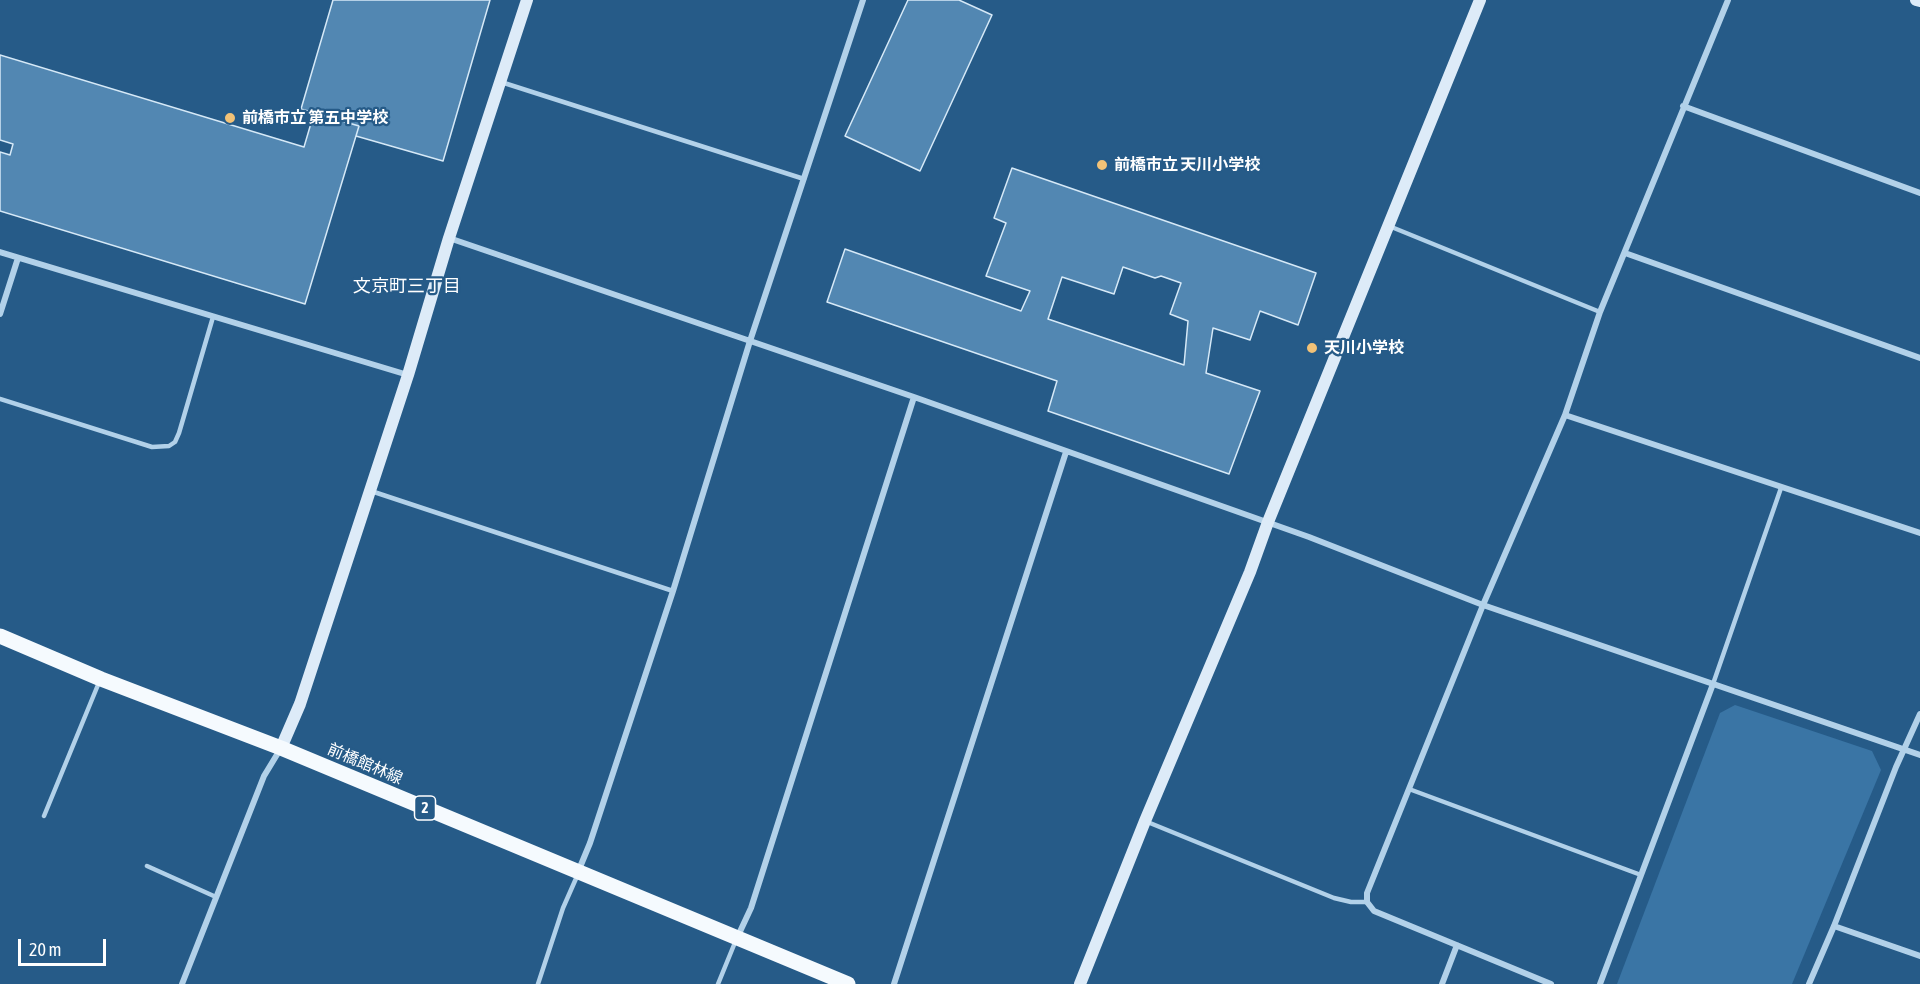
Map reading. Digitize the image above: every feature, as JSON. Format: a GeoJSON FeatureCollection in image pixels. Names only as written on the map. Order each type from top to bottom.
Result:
{"type":"FeatureCollection","features":[{"type":"Feature","properties":{"kind":"main road","name":"前橋館林線"},"geometry":{"type":"LineString","coordinates":[[0,636],[281,748],[848,984]]}},
{"type":"Feature","properties":{"kind":"street"},"geometry":{"type":"LineString","coordinates":[[182,984],[264,776],[281,748],[300,704],[408,375],[449,238],[527,0]]}},
{"type":"Feature","properties":{"kind":"street"},"geometry":{"type":"LineString","coordinates":[[578,873],[673,591],[750,341],[862,0]]}},
{"type":"Feature","properties":{"kind":"street"},"geometry":{"type":"LineString","coordinates":[[1080,984],[1145,821],[1250,572],[1268,522],[1480,0]]}},
{"type":"Feature","properties":{"kind":"street"},"geometry":{"type":"LineString","coordinates":[[1551,984],[1374,911],[1367,902],[1367,893],[1483,605],[1565,415],[1600,312],[1728,0]]}},
{"type":"Feature","properties":{"kind":"street"},"geometry":{"type":"LineString","coordinates":[[1683,106],[1920,193]]}},
{"type":"Feature","properties":{"kind":"street"},"geometry":{"type":"LineString","coordinates":[[449,238],[914,397],[1268,522],[1483,605],[1920,755]]}},
{"type":"Feature","properties":{"kind":"street"},"geometry":{"type":"LineString","coordinates":[[0,252],[408,375]]}},
{"type":"Feature","properties":{"kind":"street"},"geometry":{"type":"LineString","coordinates":[[1625,253],[1920,358]]}},
{"type":"Feature","properties":{"kind":"street"},"geometry":{"type":"LineString","coordinates":[[0,314],[18,258]]}},
{"type":"Feature","properties":{"kind":"street"},"geometry":{"type":"LineString","coordinates":[[737,938],[751,908],[914,397]]}},
{"type":"Feature","properties":{"kind":"street"},"geometry":{"type":"LineString","coordinates":[[1565,415],[1920,532]]}},
{"type":"Feature","properties":{"kind":"street"},"geometry":{"type":"LineString","coordinates":[[894,984],[1066,452]]}},
{"type":"Feature","properties":{"kind":"street"},"geometry":{"type":"LineString","coordinates":[[1600,984],[1713,684]]}},
{"type":"Feature","properties":{"kind":"street"},"geometry":{"type":"LineString","coordinates":[[1809,984],[1896,767],[1920,714]]}},
{"type":"Feature","properties":{"kind":"street"},"geometry":{"type":"LineString","coordinates":[[1834,926],[1920,956]]}},
{"type":"Feature","properties":{"kind":"street"},"geometry":{"type":"LineString","coordinates":[[1442,984],[1458,945]]}},
{"type":"Feature","properties":{"kind":"lane"},"geometry":{"type":"LineString","coordinates":[[501,82],[804,179]]}},
{"type":"Feature","properties":{"kind":"lane"},"geometry":{"type":"LineString","coordinates":[[1388,225],[1600,312]]}},
{"type":"Feature","properties":{"kind":"lane"},"geometry":{"type":"LineString","coordinates":[[0,399],[152,447],[169,446],[175,442],[179,434],[213,317]]}},
{"type":"Feature","properties":{"kind":"lane"},"geometry":{"type":"LineString","coordinates":[[1713,684],[1781,488]]}},
{"type":"Feature","properties":{"kind":"lane"},"geometry":{"type":"LineString","coordinates":[[369,490],[673,591]]}},
{"type":"Feature","properties":{"kind":"lane"},"geometry":{"type":"LineString","coordinates":[[44,816],[101,678]]}},
{"type":"Feature","properties":{"kind":"lane"},"geometry":{"type":"LineString","coordinates":[[1409,789],[1641,875]]}},
{"type":"Feature","properties":{"kind":"lane"},"geometry":{"type":"LineString","coordinates":[[1145,821],[1334,898],[1351,902],[1367,902]]}},
{"type":"Feature","properties":{"kind":"lane"},"geometry":{"type":"LineString","coordinates":[[147,866],[216,897]]}},
{"type":"Feature","properties":{"kind":"lane"},"geometry":{"type":"LineString","coordinates":[[538,984],[563,908],[578,873]]}},
{"type":"Feature","properties":{"kind":"lane"},"geometry":{"type":"LineString","coordinates":[[718,984],[737,938]]}},
{"type":"Feature","properties":{"kind":"shaded area"},"geometry":{"type":"Polygon","coordinates":[[[1735,705],[1872,751],[1881,770],[1792,984],[1617,984],[1720,713],[1735,705]]]}},
{"type":"Feature","properties":{"kind":"building"},"geometry":{"type":"Polygon","coordinates":[[[333,0],[490,0],[443,161],[356,136],[359,126],[301,109],[333,0]]]}},
{"type":"Feature","properties":{"kind":"building"},"geometry":{"type":"Polygon","coordinates":[[[908,0],[959,0],[992,15],[920,171],[845,136],[908,0]]]}},
{"type":"Feature","properties":{"kind":"building"},"geometry":{"type":"Polygon","coordinates":[[[0,55],[304,147],[314,113],[359,126],[305,304],[0,211],[0,152],[10,155],[13,144],[0,140],[0,55]]]}},
{"type":"Feature","properties":{"kind":"building"},"geometry":{"type":"Polygon","coordinates":[[[1012,168],[1316,273],[1298,325],[1260,311],[1250,340],[1213,328],[1206,373],[1260,391],[1229,474],[1048,411],[1057,381],[827,302],[845,249],[1021,311],[1030,291],[986,276],[1006,223],[994,218],[1012,168]],[[1123,267],[1114,294],[1062,277],[1048,319],[1184,365],[1188,321],[1170,314],[1181,283],[1161,276],[1155,278],[1123,267]]]}},
{"type":"Feature","properties":{"kind":"place","name":"前橋市立 第五中学校"},"geometry":{"type":"Point","coordinates":[230,118]}},
{"type":"Feature","properties":{"kind":"place","name":"前橋市立 天川小学校"},"geometry":{"type":"Point","coordinates":[1102,165]}},
{"type":"Feature","properties":{"kind":"place","name":"天川小学校"},"geometry":{"type":"Point","coordinates":[1312,348]}},
{"type":"Feature","properties":{"kind":"district","name":"文京町三丁目"},"geometry":{"type":"Point","coordinates":[407,286]}}]}
